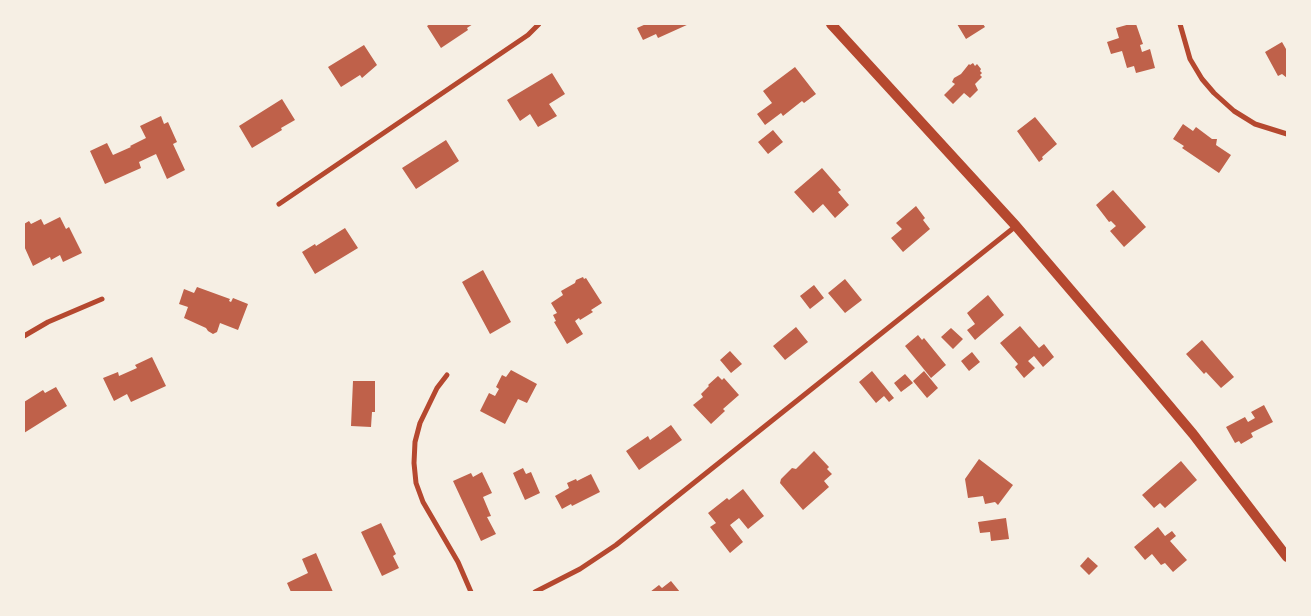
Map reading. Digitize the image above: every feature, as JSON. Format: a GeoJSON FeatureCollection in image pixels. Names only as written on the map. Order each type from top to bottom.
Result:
{"type":"FeatureCollection","features":[{"type":"Feature","properties":{"kind":"main road"},"geometry":{"type":"LineString","coordinates":[[831,24],[1016,226],[1193,434],[1287,557]]}},
{"type":"Feature","properties":{"kind":"street"},"geometry":{"type":"LineString","coordinates":[[279,204],[528,35],[539,24]]}},
{"type":"Feature","properties":{"kind":"street"},"geometry":{"type":"LineString","coordinates":[[1180,24],[1190,59],[1202,79],[1214,93],[1234,111],[1255,124],[1287,134]]}},
{"type":"Feature","properties":{"kind":"street"},"geometry":{"type":"LineString","coordinates":[[535,592],[580,569],[616,545],[1016,226]]}},
{"type":"Feature","properties":{"kind":"street"},"geometry":{"type":"LineString","coordinates":[[24,336],[48,322],[102,298]]}},
{"type":"Feature","properties":{"kind":"street"},"geometry":{"type":"LineString","coordinates":[[447,375],[437,388],[420,423],[415,442],[416,483],[423,502],[458,562],[470,592]]}},
{"type":"Feature","properties":{"kind":"building"},"geometry":{"type":"Polygon","coordinates":[[[430,24],[473,24],[467,28],[468,30],[441,48],[427,26],[430,24]]]}},
{"type":"Feature","properties":{"kind":"building"},"geometry":{"type":"Polygon","coordinates":[[[646,24],[689,24],[658,38],[656,34],[643,40],[637,28],[646,24]]]}},
{"type":"Feature","properties":{"kind":"building"},"geometry":{"type":"Polygon","coordinates":[[[957,24],[983,24],[985,27],[966,39],[957,24]]]}},
{"type":"Feature","properties":{"kind":"building"},"geometry":{"type":"Polygon","coordinates":[[[1136,24],[1143,44],[1140,45],[1142,52],[1150,49],[1155,68],[1136,73],[1134,66],[1127,68],[1122,51],[1111,54],[1107,42],[1119,38],[1116,28],[1136,24]]]}},
{"type":"Feature","properties":{"kind":"building"},"geometry":{"type":"Polygon","coordinates":[[[1282,42],[1287,48],[1287,78],[1282,74],[1278,76],[1265,52],[1282,42]]]}},
{"type":"Feature","properties":{"kind":"building"},"geometry":{"type":"Polygon","coordinates":[[[364,45],[377,65],[362,78],[360,75],[341,87],[328,67],[364,45]]]}},
{"type":"Feature","properties":{"kind":"building"},"geometry":{"type":"Polygon","coordinates":[[[973,63],[975,66],[977,64],[982,73],[980,75],[982,77],[975,84],[978,90],[970,98],[964,93],[953,104],[944,95],[955,84],[952,82],[954,78],[961,74],[969,64],[973,63]]]}},
{"type":"Feature","properties":{"kind":"building"},"geometry":{"type":"Polygon","coordinates":[[[795,67],[816,94],[804,103],[802,101],[783,116],[781,113],[765,125],[757,114],[772,103],[763,91],[795,67]]]}},
{"type":"Feature","properties":{"kind":"building"},"geometry":{"type":"Polygon","coordinates":[[[552,73],[565,94],[549,104],[557,116],[538,127],[530,114],[520,121],[507,100],[552,73]]]}},
{"type":"Feature","properties":{"kind":"building"},"geometry":{"type":"Polygon","coordinates":[[[282,99],[295,120],[252,148],[239,126],[282,99]]]}},
{"type":"Feature","properties":{"kind":"building"},"geometry":{"type":"Polygon","coordinates":[[[161,116],[164,124],[168,122],[177,142],[173,144],[185,170],[167,179],[156,154],[139,162],[141,168],[105,184],[90,151],[107,143],[113,155],[131,147],[146,138],[140,126],[161,116]]]}},
{"type":"Feature","properties":{"kind":"building"},"geometry":{"type":"Polygon","coordinates":[[[1035,117],[1057,144],[1039,162],[1017,131],[1035,117]]]}},
{"type":"Feature","properties":{"kind":"building"},"geometry":{"type":"Polygon","coordinates":[[[1183,124],[1193,131],[1196,127],[1212,139],[1217,139],[1216,145],[1231,155],[1219,173],[1182,148],[1184,146],[1173,139],[1183,124]]]}},
{"type":"Feature","properties":{"kind":"building"},"geometry":{"type":"Polygon","coordinates":[[[773,130],[783,142],[768,154],[758,142],[773,130]]]}},
{"type":"Feature","properties":{"kind":"building"},"geometry":{"type":"Polygon","coordinates":[[[446,140],[459,161],[416,189],[402,168],[446,140]]]}},
{"type":"Feature","properties":{"kind":"building"},"geometry":{"type":"Polygon","coordinates":[[[822,168],[841,190],[838,192],[849,205],[835,218],[823,204],[813,213],[794,192],[822,168]]]}},
{"type":"Feature","properties":{"kind":"building"},"geometry":{"type":"Polygon","coordinates":[[[1113,190],[1146,227],[1124,247],[1110,231],[1116,226],[1111,221],[1109,222],[1096,205],[1113,190]]]}},
{"type":"Feature","properties":{"kind":"building"},"geometry":{"type":"Polygon","coordinates":[[[916,206],[930,229],[903,252],[891,238],[902,229],[896,223],[916,206]]]}},
{"type":"Feature","properties":{"kind":"building"},"geometry":{"type":"Polygon","coordinates":[[[60,217],[66,229],[69,227],[82,253],[63,262],[60,255],[51,260],[50,257],[33,266],[24,246],[24,224],[29,221],[31,224],[41,219],[44,225],[60,217]]]}},
{"type":"Feature","properties":{"kind":"building"},"geometry":{"type":"Polygon","coordinates":[[[345,228],[358,248],[315,274],[302,252],[315,244],[316,246],[345,228]]]}},
{"type":"Feature","properties":{"kind":"building"},"geometry":{"type":"Polygon","coordinates":[[[483,270],[511,322],[490,334],[462,282],[483,270]]]}},
{"type":"Feature","properties":{"kind":"building"},"geometry":{"type":"Polygon","coordinates":[[[583,277],[584,279],[586,278],[602,303],[591,310],[593,312],[575,321],[583,334],[567,344],[554,322],[556,321],[553,315],[557,313],[551,303],[563,295],[561,291],[583,277]]]}},
{"type":"Feature","properties":{"kind":"building"},"geometry":{"type":"Polygon","coordinates":[[[845,279],[862,300],[845,313],[828,293],[845,279]]]}},
{"type":"Feature","properties":{"kind":"building"},"geometry":{"type":"Polygon","coordinates":[[[814,285],[824,298],[810,309],[800,296],[814,285]]]}},
{"type":"Feature","properties":{"kind":"building"},"geometry":{"type":"Polygon","coordinates":[[[197,287],[230,299],[229,301],[231,302],[233,298],[248,304],[238,330],[220,323],[217,332],[213,334],[206,328],[184,318],[188,307],[179,304],[184,289],[194,293],[197,287]]]}},
{"type":"Feature","properties":{"kind":"building"},"geometry":{"type":"Polygon","coordinates":[[[988,295],[1004,315],[975,340],[967,330],[975,324],[967,313],[988,295]]]}},
{"type":"Feature","properties":{"kind":"building"},"geometry":{"type":"Polygon","coordinates":[[[1020,326],[1039,348],[1044,344],[1054,357],[1043,367],[1034,356],[1028,361],[1035,368],[1024,378],[1015,367],[1018,364],[1000,343],[1020,326]]]}},
{"type":"Feature","properties":{"kind":"building"},"geometry":{"type":"Polygon","coordinates":[[[796,327],[808,342],[785,360],[773,346],[796,327]]]}},
{"type":"Feature","properties":{"kind":"building"},"geometry":{"type":"Polygon","coordinates":[[[951,328],[963,339],[953,349],[941,337],[951,328]]]}},
{"type":"Feature","properties":{"kind":"building"},"geometry":{"type":"Polygon","coordinates":[[[918,335],[922,340],[924,338],[946,365],[931,378],[905,346],[918,335]]]}},
{"type":"Feature","properties":{"kind":"building"},"geometry":{"type":"Polygon","coordinates":[[[1202,340],[1234,377],[1221,388],[1206,372],[1204,374],[1186,354],[1202,340]]]}},
{"type":"Feature","properties":{"kind":"building"},"geometry":{"type":"Polygon","coordinates":[[[730,351],[742,364],[731,373],[720,360],[730,351]]]}},
{"type":"Feature","properties":{"kind":"building"},"geometry":{"type":"Polygon","coordinates":[[[972,352],[980,362],[969,371],[961,361],[972,352]]]}},
{"type":"Feature","properties":{"kind":"building"},"geometry":{"type":"Polygon","coordinates":[[[152,357],[166,386],[131,402],[127,394],[114,401],[103,378],[118,372],[119,376],[137,368],[135,365],[152,357]]]}},
{"type":"Feature","properties":{"kind":"building"},"geometry":{"type":"Polygon","coordinates":[[[511,370],[537,384],[527,403],[518,399],[505,424],[480,411],[489,393],[495,396],[499,389],[496,387],[502,375],[506,377],[511,370]]]}},
{"type":"Feature","properties":{"kind":"building"},"geometry":{"type":"Polygon","coordinates":[[[872,371],[894,398],[889,402],[884,396],[876,403],[859,382],[872,371]]]}},
{"type":"Feature","properties":{"kind":"building"},"geometry":{"type":"Polygon","coordinates":[[[924,371],[938,388],[927,398],[913,381],[924,371]]]}},
{"type":"Feature","properties":{"kind":"building"},"geometry":{"type":"Polygon","coordinates":[[[905,374],[913,383],[901,392],[894,383],[905,374]]]}},
{"type":"Feature","properties":{"kind":"building"},"geometry":{"type":"Polygon","coordinates":[[[718,376],[722,380],[724,378],[739,395],[723,409],[725,411],[711,424],[693,405],[703,397],[701,394],[718,376]]]}},
{"type":"Feature","properties":{"kind":"building"},"geometry":{"type":"Polygon","coordinates":[[[353,381],[375,381],[375,412],[372,412],[371,427],[351,426],[353,381]]]}},
{"type":"Feature","properties":{"kind":"building"},"geometry":{"type":"Polygon","coordinates":[[[56,387],[67,406],[24,433],[24,402],[43,390],[45,393],[56,387]]]}},
{"type":"Feature","properties":{"kind":"building"},"geometry":{"type":"Polygon","coordinates":[[[1264,405],[1273,422],[1251,433],[1253,437],[1241,444],[1239,441],[1235,443],[1226,427],[1245,417],[1248,422],[1255,418],[1251,412],[1264,405]]]}},
{"type":"Feature","properties":{"kind":"building"},"geometry":{"type":"Polygon","coordinates":[[[671,425],[682,440],[639,470],[626,451],[648,436],[650,440],[671,425]]]}},
{"type":"Feature","properties":{"kind":"building"},"geometry":{"type":"Polygon","coordinates":[[[814,451],[829,467],[827,469],[832,474],[824,481],[829,487],[803,510],[780,483],[781,479],[792,468],[796,469],[814,451]]]}},
{"type":"Feature","properties":{"kind":"building"},"geometry":{"type":"Polygon","coordinates":[[[979,459],[1013,485],[998,505],[995,502],[985,504],[983,496],[968,498],[965,479],[979,459]]]}},
{"type":"Feature","properties":{"kind":"building"},"geometry":{"type":"Polygon","coordinates":[[[1181,461],[1197,480],[1165,508],[1160,503],[1154,508],[1142,495],[1181,461]]]}},
{"type":"Feature","properties":{"kind":"building"},"geometry":{"type":"Polygon","coordinates":[[[523,468],[526,474],[531,472],[540,493],[525,500],[513,473],[523,468]]]}},
{"type":"Feature","properties":{"kind":"building"},"geometry":{"type":"Polygon","coordinates":[[[482,472],[492,493],[483,497],[491,516],[487,517],[496,534],[481,541],[453,481],[471,473],[473,477],[482,472]]]}},
{"type":"Feature","properties":{"kind":"building"},"geometry":{"type":"Polygon","coordinates":[[[591,474],[600,492],[562,509],[555,496],[569,488],[567,483],[576,479],[577,481],[591,474]]]}},
{"type":"Feature","properties":{"kind":"building"},"geometry":{"type":"Polygon","coordinates":[[[743,489],[764,516],[748,529],[739,518],[730,525],[743,542],[730,553],[710,527],[716,523],[708,513],[727,498],[729,500],[743,489]]]}},
{"type":"Feature","properties":{"kind":"building"},"geometry":{"type":"Polygon","coordinates":[[[1006,518],[1009,539],[991,541],[990,532],[980,533],[978,522],[1006,518]]]}},
{"type":"Feature","properties":{"kind":"building"},"geometry":{"type":"Polygon","coordinates":[[[381,523],[396,554],[393,556],[399,568],[382,576],[361,532],[381,523]]]}},
{"type":"Feature","properties":{"kind":"building"},"geometry":{"type":"Polygon","coordinates":[[[1158,527],[1165,536],[1172,531],[1176,536],[1170,541],[1187,560],[1173,572],[1165,563],[1161,565],[1152,554],[1145,560],[1134,547],[1158,527]]]}},
{"type":"Feature","properties":{"kind":"building"},"geometry":{"type":"Polygon","coordinates":[[[316,553],[333,592],[291,592],[287,583],[308,573],[302,559],[316,553]]]}},
{"type":"Feature","properties":{"kind":"building"},"geometry":{"type":"Polygon","coordinates":[[[1088,557],[1098,566],[1089,575],[1080,566],[1088,557]]]}},
{"type":"Feature","properties":{"kind":"building"},"geometry":{"type":"Polygon","coordinates":[[[671,581],[680,592],[650,592],[659,585],[662,588],[671,581]]]}}]}
